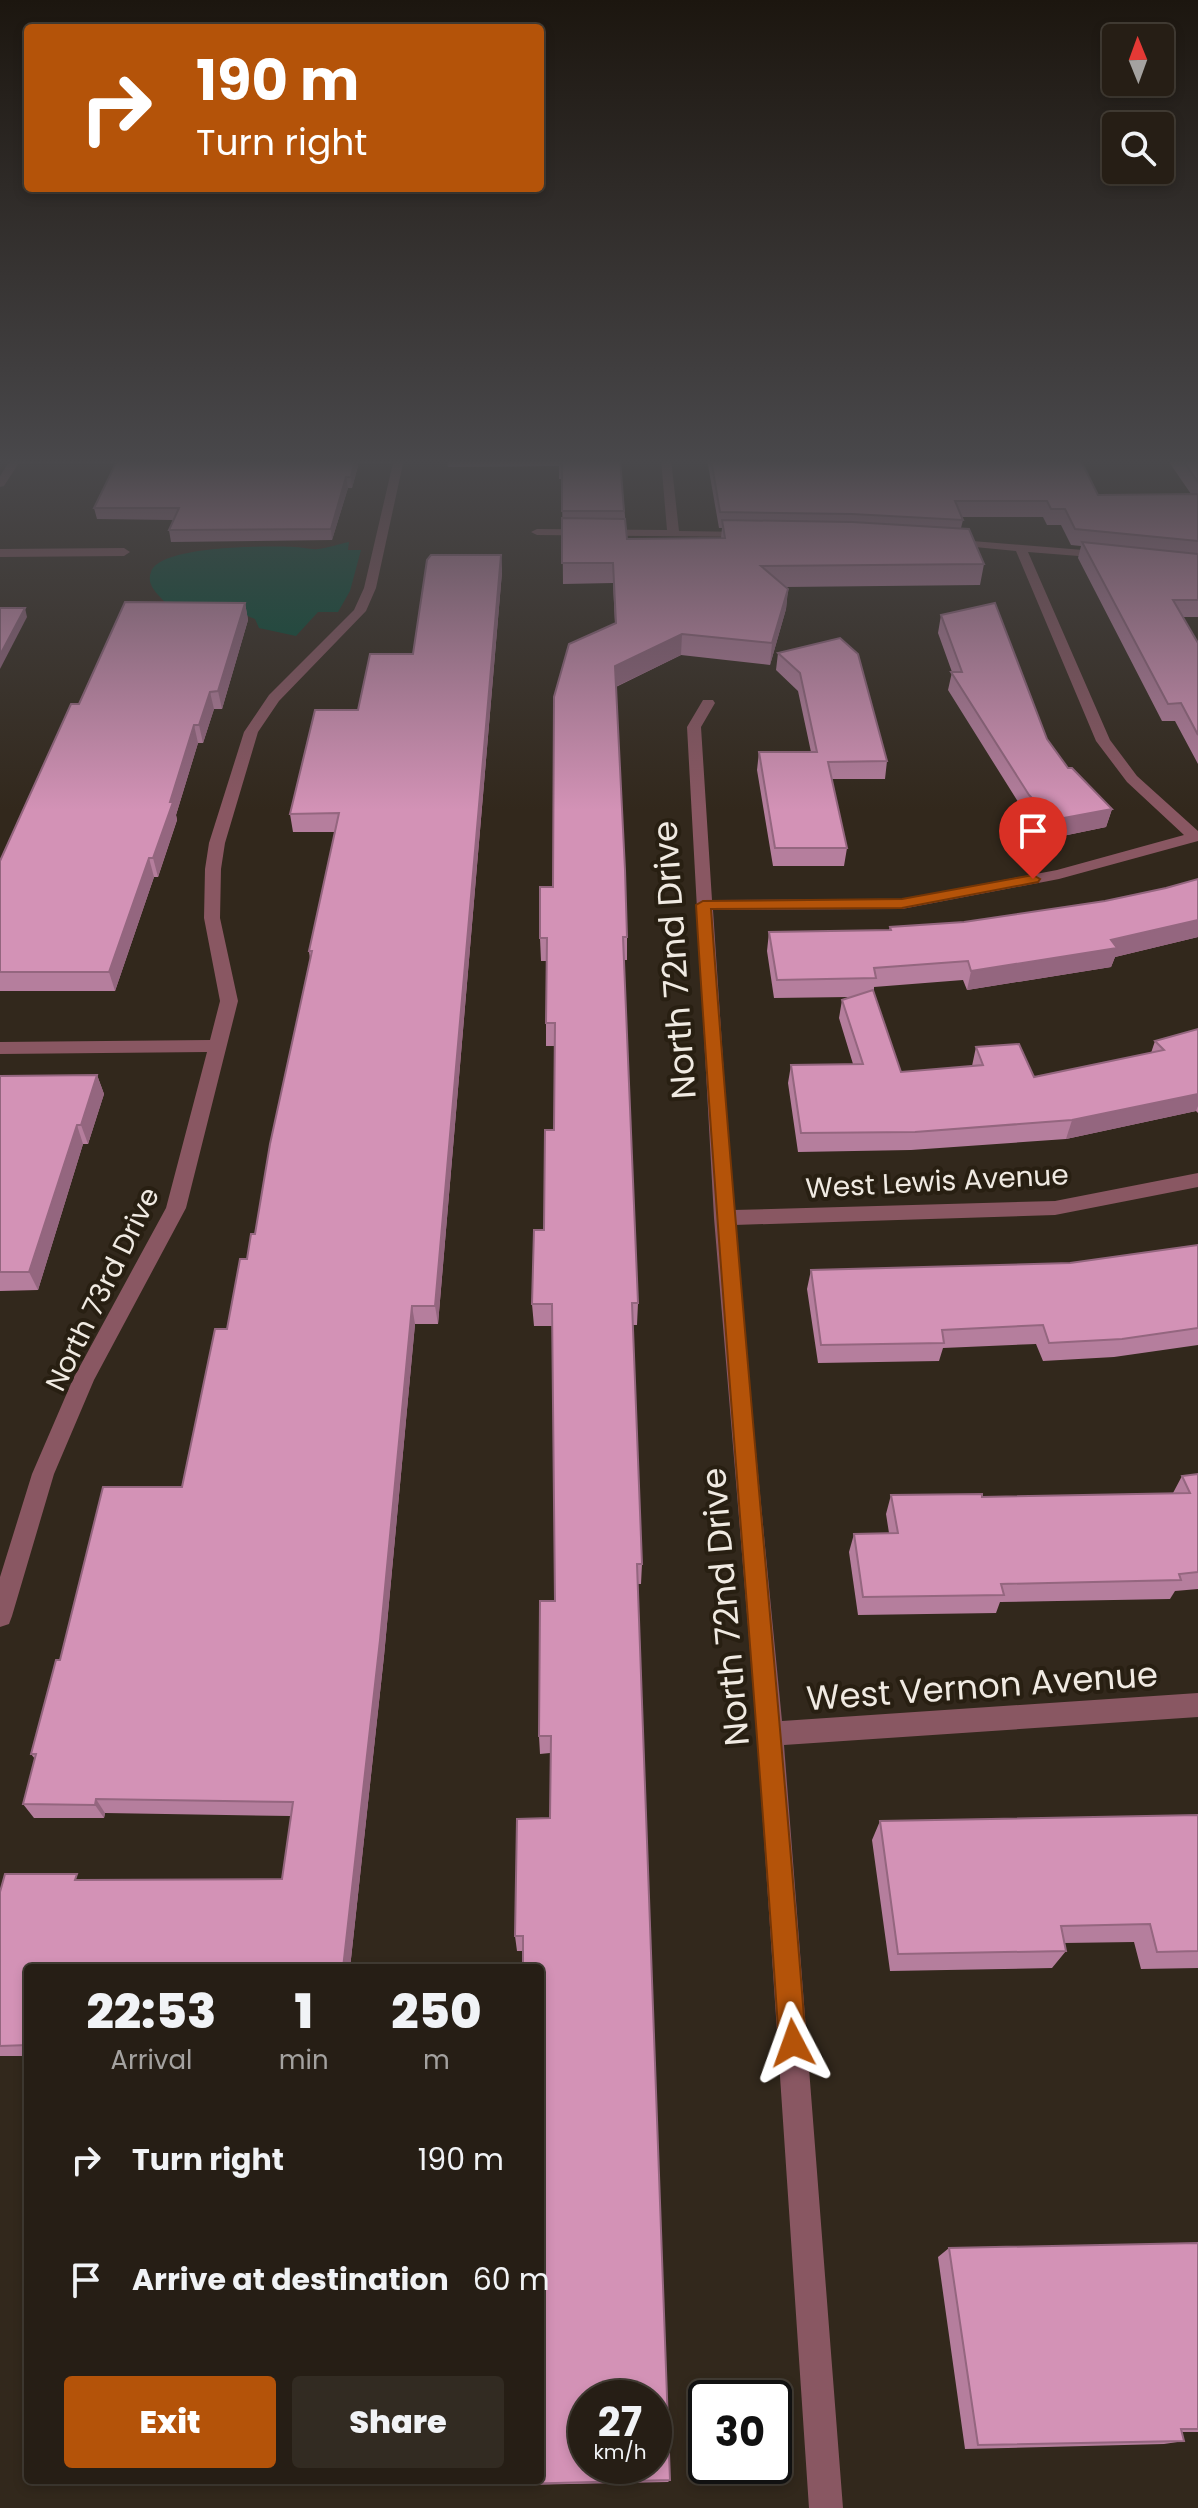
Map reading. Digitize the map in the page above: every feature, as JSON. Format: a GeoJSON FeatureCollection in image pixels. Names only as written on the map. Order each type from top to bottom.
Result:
{"type":"FeatureCollection","features":[{"type":"Feature","properties":{"kind":"street","name":"North 73rd Drive"},"geometry":{"type":"LineString","coordinates":[[0,1616],[49,1460],[84,1379],[176,1208],[229,1001],[212,918],[213,869],[236,778],[259,717],[360,611],[373,576]]}},
{"type":"Feature","properties":{"kind":"street"},"geometry":{"type":"LineString","coordinates":[[1033,576],[1103,741],[1132,779],[1197,836]]}},
{"type":"Feature","properties":{"kind":"street","name":"North 72nd Drive"},"geometry":{"type":"LineString","coordinates":[[708,703],[694,727],[703,905],[724,1218],[770,1734],[826,2508]]}},
{"type":"Feature","properties":{"kind":"street"},"geometry":{"type":"LineString","coordinates":[[703,905],[902,904],[1059,874],[1197,836]]}},
{"type":"Feature","properties":{"kind":"street"},"geometry":{"type":"LineString","coordinates":[[0,1048],[218,1046]]}},
{"type":"Feature","properties":{"kind":"street","name":"West Lewis Avenue"},"geometry":{"type":"LineString","coordinates":[[724,1218],[1055,1208],[1198,1180]]}},
{"type":"Feature","properties":{"kind":"street","name":"West Vernon Avenue"},"geometry":{"type":"LineString","coordinates":[[770,1734],[1198,1705]]}},
{"type":"Feature","properties":{"kind":"green space"},"geometry":{"type":"Polygon","coordinates":[[[354,576],[350,591],[338,612],[318,612],[296,636],[259,628],[255,619],[245,615],[170,608],[155,592],[150,577],[354,576]]]}},
{"type":"Feature","properties":{"kind":"building"},"geometry":{"type":"Polygon","coordinates":[[[425,576],[499,576],[435,1306],[412,1306],[380,1640],[343,1964],[24,1964],[24,2045],[0,2046],[0,1892],[5,1874],[77,1874],[75,1880],[282,1879],[293,1802],[96,1799],[95,1805],[23,1804],[36,1754],[31,1754],[56,1660],[60,1660],[103,1487],[182,1487],[215,1329],[227,1329],[240,1259],[247,1259],[251,1234],[255,1234],[270,1144],[339,813],[290,814],[315,710],[358,710],[370,654],[413,654],[425,576]]]}},
{"type":"Feature","properties":{"kind":"building"},"geometry":{"type":"Polygon","coordinates":[[[614,576],[773,576],[788,589],[772,643],[682,634],[615,666],[625,870],[627,937],[623,937],[638,1303],[632,1303],[642,1564],[637,1564],[666,2380],[568,2380],[568,2483],[544,2483],[544,1964],[523,1964],[523,1936],[515,1936],[517,1819],[550,1818],[551,1736],[539,1736],[540,1601],[555,1601],[552,1304],[532,1304],[534,1230],[544,1230],[545,1130],[554,1130],[555,1023],[546,1023],[547,938],[540,938],[540,887],[553,887],[554,697],[569,644],[616,623],[614,576]]]}},
{"type":"Feature","properties":{"kind":"building"},"geometry":{"type":"Polygon","coordinates":[[[1100,576],[1198,576],[1198,600],[1173,600],[1198,643],[1198,735],[1181,703],[1168,704],[1100,576]]]}},
{"type":"Feature","properties":{"kind":"building"},"geometry":{"type":"Polygon","coordinates":[[[125,602],[245,603],[218,691],[210,692],[199,725],[194,725],[170,802],[173,802],[153,858],[149,858],[109,972],[0,972],[0,861],[71,704],[79,704],[125,602]]]}},
{"type":"Feature","properties":{"kind":"building"},"geometry":{"type":"Polygon","coordinates":[[[995,603],[1047,739],[1068,768],[1072,768],[1112,809],[1053,820],[1029,795],[951,672],[962,672],[941,615],[995,603]]]}},
{"type":"Feature","properties":{"kind":"building"},"geometry":{"type":"Polygon","coordinates":[[[0,608],[25,608],[0,655],[0,608]]]}},
{"type":"Feature","properties":{"kind":"building"},"geometry":{"type":"Polygon","coordinates":[[[840,638],[858,654],[887,761],[828,762],[847,848],[775,848],[759,752],[817,752],[800,673],[778,653],[840,638]]]}},
{"type":"Feature","properties":{"kind":"building"},"geometry":{"type":"Polygon","coordinates":[[[1198,879],[1198,920],[1111,940],[1117,948],[971,971],[968,961],[874,968],[876,978],[777,980],[769,932],[891,930],[890,927],[964,922],[1105,901],[1198,879]]]}},
{"type":"Feature","properties":{"kind":"building"},"geometry":{"type":"Polygon","coordinates":[[[873,990],[901,1072],[983,1065],[976,1047],[1019,1044],[1034,1077],[1164,1050],[1155,1041],[1198,1029],[1198,1094],[1072,1120],[915,1132],[801,1133],[791,1065],[863,1064],[842,1000],[873,990]]]}},
{"type":"Feature","properties":{"kind":"building"},"geometry":{"type":"Polygon","coordinates":[[[97,1075],[81,1125],[77,1125],[29,1272],[0,1272],[0,1076],[97,1075]]]}},
{"type":"Feature","properties":{"kind":"building"},"geometry":{"type":"Polygon","coordinates":[[[1198,1245],[1198,1328],[1122,1339],[1049,1343],[1043,1325],[942,1330],[944,1343],[821,1345],[811,1270],[1070,1263],[1198,1245]]]}},
{"type":"Feature","properties":{"kind":"building"},"geometry":{"type":"Polygon","coordinates":[[[1198,1474],[1198,1572],[1179,1574],[1181,1580],[1001,1584],[1004,1595],[863,1597],[854,1534],[898,1533],[891,1495],[982,1494],[982,1497],[1190,1493],[1182,1476],[1198,1474]]]}},
{"type":"Feature","properties":{"kind":"building"},"geometry":{"type":"Polygon","coordinates":[[[1198,1815],[1198,1951],[1157,1952],[1150,1924],[1061,1926],[1066,1951],[898,1954],[880,1821],[1198,1815]]]}},
{"type":"Feature","properties":{"kind":"building"},"geometry":{"type":"Polygon","coordinates":[[[1198,2243],[1198,2429],[1181,2429],[1184,2441],[978,2445],[949,2248],[1198,2243]]]}},
{"type":"Feature","properties":{"kind":"route"},"geometry":{"type":"LineString","coordinates":[[793,2043],[770,1734],[724,1218],[703,905],[902,904],[1033,879]]}}]}
